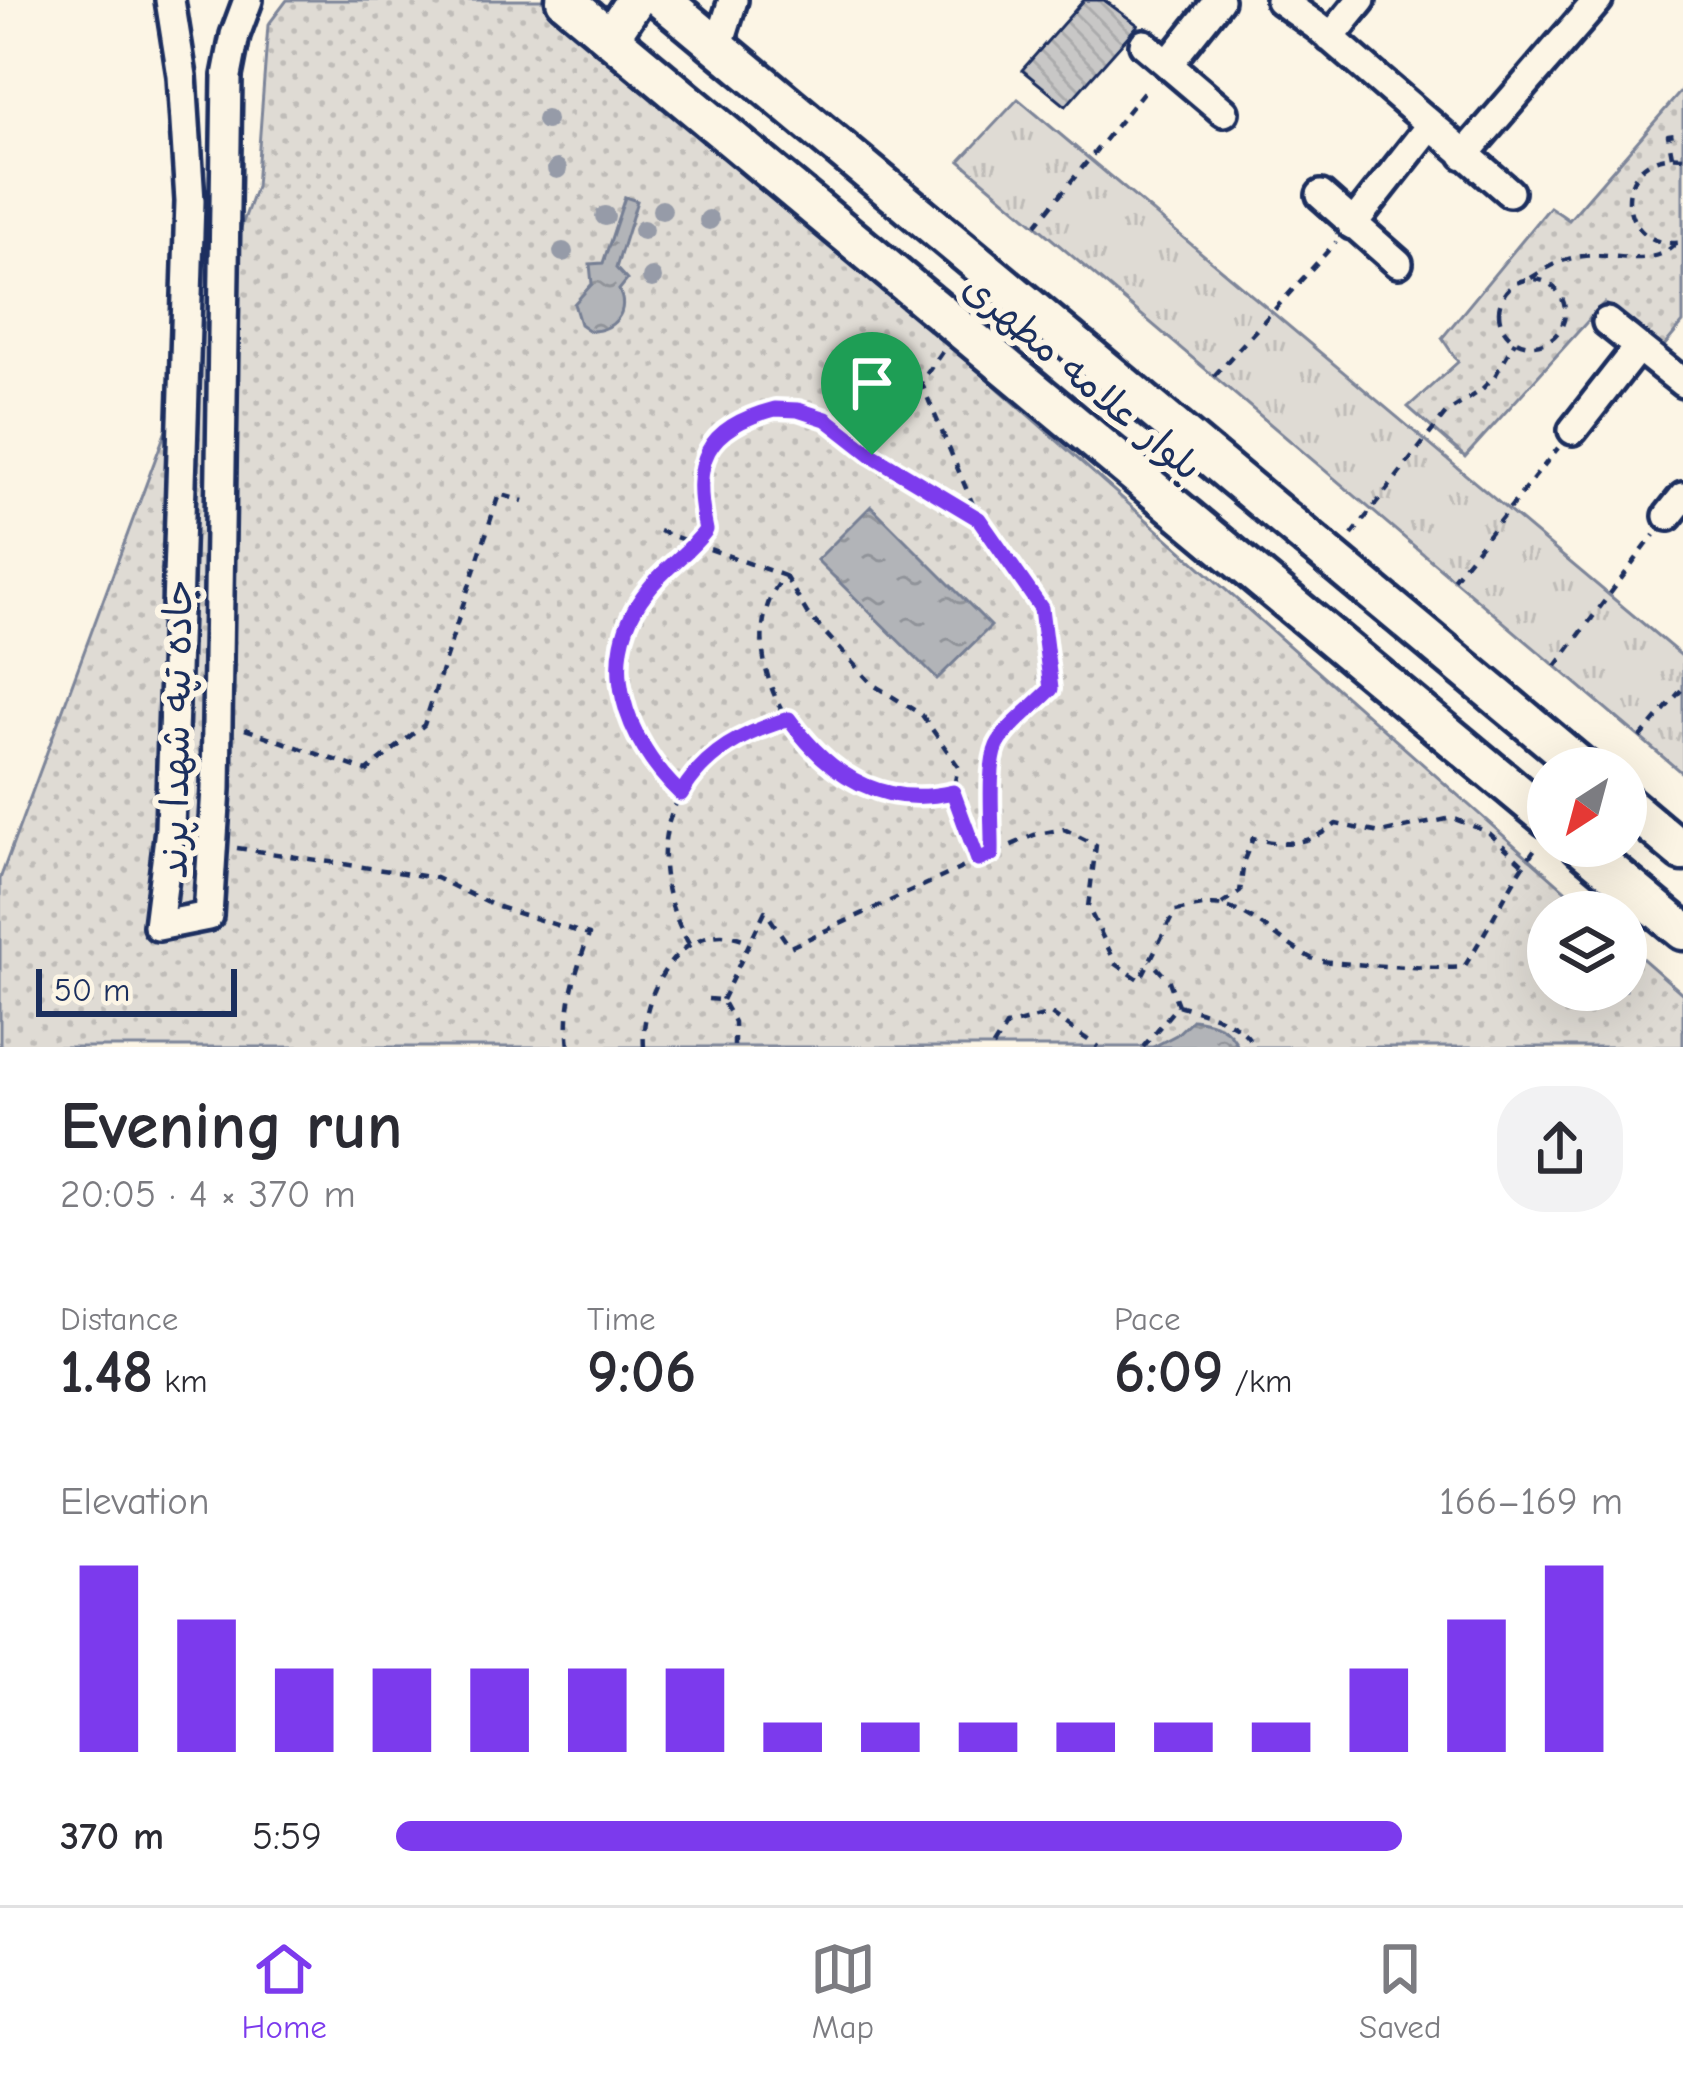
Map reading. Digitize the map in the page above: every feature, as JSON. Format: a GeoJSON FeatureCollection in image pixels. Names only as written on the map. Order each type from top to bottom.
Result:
{"type":"FeatureCollection","features":[{"type":"Feature","properties":{"kind":"main road","name":"بلوار علامه مطهری"},"geometry":{"type":"LineString","coordinates":[[565,0],[1527,800]]}},
{"type":"Feature","properties":{"kind":"main road"},"geometry":{"type":"LineString","coordinates":[[610,38],[635,0]]}},
{"type":"Feature","properties":{"kind":"main road","name":"بلوار علامه مطهری"},"geometry":{"type":"LineString","coordinates":[[662,0],[1557,747]]}},
{"type":"Feature","properties":{"kind":"main road"},"geometry":{"type":"LineString","coordinates":[[688,103],[718,48]]}},
{"type":"Feature","properties":{"kind":"main road"},"geometry":{"type":"LineString","coordinates":[[1647,822],[1683,852]]}},
{"type":"Feature","properties":{"kind":"main road"},"geometry":{"type":"LineString","coordinates":[[1607,867],[1683,931]]}},
{"type":"Feature","properties":{"kind":"street","name":"جاده تپه شهدا پرند"},"geometry":{"type":"LineString","coordinates":[[170,0],[182,76],[190,201],[170,829],[158,926],[208,916],[217,719],[227,76],[248,0]]}},
{"type":"Feature","properties":{"kind":"street"},"geometry":{"type":"LineString","coordinates":[[718,48],[734,0]]}},
{"type":"Feature","properties":{"kind":"street"},"geometry":{"type":"LineString","coordinates":[[1169,63],[1219,0]]}},
{"type":"Feature","properties":{"kind":"street"},"geometry":{"type":"LineString","coordinates":[[1280,0],[1509,193]]}},
{"type":"Feature","properties":{"kind":"street"},"geometry":{"type":"LineString","coordinates":[[1330,38],[1361,0]]}},
{"type":"Feature","properties":{"kind":"street"},"geometry":{"type":"LineString","coordinates":[[1464,155],[1598,0]]}},
{"type":"Feature","properties":{"kind":"street"},"geometry":{"type":"LineString","coordinates":[[1144,44],[1224,112]]}},
{"type":"Feature","properties":{"kind":"street"},"geometry":{"type":"LineString","coordinates":[[1352,225],[1430,127]]}},
{"type":"Feature","properties":{"kind":"street"},"geometry":{"type":"LineString","coordinates":[[1321,195],[1398,263]]}},
{"type":"Feature","properties":{"kind":"street"},"geometry":{"type":"LineString","coordinates":[[1607,322],[1683,383]]}},
{"type":"Feature","properties":{"kind":"street"},"geometry":{"type":"LineString","coordinates":[[1573,430],[1637,347]]}},
{"type":"Feature","properties":{"kind":"path"},"geometry":{"type":"LineString","coordinates":[[1036,225],[1169,63]]}},
{"type":"Feature","properties":{"kind":"path"},"geometry":{"type":"LineString","coordinates":[[1672,156],[1668,135],[1683,134]]}},
{"type":"Feature","properties":{"kind":"path"},"geometry":{"type":"LineString","coordinates":[[1679,243],[1647,236],[1630,212],[1628,198],[1638,171],[1650,161],[1683,157]]}},
{"type":"Feature","properties":{"kind":"path"},"geometry":{"type":"LineString","coordinates":[[1214,376],[1352,225]]}},
{"type":"Feature","properties":{"kind":"path"},"geometry":{"type":"LineString","coordinates":[[1531,278],[1560,293],[1564,303],[1563,325],[1548,342],[1537,345],[1515,341],[1501,325],[1499,304],[1511,285],[1571,258],[1652,257],[1679,243]]}},
{"type":"Feature","properties":{"kind":"path"},"geometry":{"type":"LineString","coordinates":[[960,328],[921,382],[979,519],[1041,608],[1047,639],[1045,660],[1051,676],[1051,689],[1021,722],[1009,728],[995,750],[989,855]]}},
{"type":"Feature","properties":{"kind":"path"},"geometry":{"type":"LineString","coordinates":[[1333,558],[1446,412],[1495,376],[1515,341]]}},
{"type":"Feature","properties":{"kind":"path"},"geometry":{"type":"LineString","coordinates":[[681,794],[642,748],[625,715],[620,652],[642,596],[706,530],[698,489],[700,467],[717,438],[746,416],[775,409],[798,410],[826,419],[872,455],[979,519]]}},
{"type":"Feature","properties":{"kind":"path"},"geometry":{"type":"LineString","coordinates":[[1453,579],[1573,430]]}},
{"type":"Feature","properties":{"kind":"path"},"geometry":{"type":"LineString","coordinates":[[860,464],[872,455]]}},
{"type":"Feature","properties":{"kind":"path"},"geometry":{"type":"LineString","coordinates":[[217,719],[367,771],[424,725],[499,494],[523,501]]}},
{"type":"Feature","properties":{"kind":"path"},"geometry":{"type":"LineString","coordinates":[[1556,666],[1676,507]]}},
{"type":"Feature","properties":{"kind":"path"},"geometry":{"type":"LineString","coordinates":[[659,531],[784,576],[807,613],[872,684],[922,715],[958,766],[953,792],[978,860],[1064,829],[1096,844],[1088,907],[1116,964],[1140,980],[1175,911],[1220,905],[1240,892],[1244,860],[1253,838],[1293,843],[1320,837],[1336,824],[1380,833],[1452,818],[1488,832],[1523,865]]}},
{"type":"Feature","properties":{"kind":"path"},"geometry":{"type":"LineString","coordinates":[[784,576],[768,595],[762,642],[764,670],[789,719],[828,767],[854,781],[913,796],[953,792]]}},
{"type":"Feature","properties":{"kind":"path"},"geometry":{"type":"LineString","coordinates":[[1640,738],[1683,688]]}},
{"type":"Feature","properties":{"kind":"path"},"geometry":{"type":"LineString","coordinates":[[689,944],[674,917],[662,862],[665,837],[681,794],[710,759],[736,738],[789,719]]}},
{"type":"Feature","properties":{"kind":"path"},"geometry":{"type":"LineString","coordinates":[[212,844],[436,878],[495,905],[589,935],[569,992],[569,1047]]}},
{"type":"Feature","properties":{"kind":"path"},"geometry":{"type":"LineString","coordinates":[[722,1000],[764,911],[790,947],[989,855]]}},
{"type":"Feature","properties":{"kind":"path"},"geometry":{"type":"LineString","coordinates":[[1220,905],[1251,919],[1317,962],[1443,970],[1464,967],[1527,860]]}},
{"type":"Feature","properties":{"kind":"path"},"geometry":{"type":"LineString","coordinates":[[644,1047],[650,999],[662,970],[689,944],[709,937],[735,935],[750,942]]}},
{"type":"Feature","properties":{"kind":"path"},"geometry":{"type":"LineString","coordinates":[[1150,960],[1169,981],[1178,1005]]}},
{"type":"Feature","properties":{"kind":"path"},"geometry":{"type":"LineString","coordinates":[[708,999],[722,1000]]}},
{"type":"Feature","properties":{"kind":"path"},"geometry":{"type":"LineString","coordinates":[[722,1000],[734,1022],[734,1047]]}},
{"type":"Feature","properties":{"kind":"path"},"geometry":{"type":"LineString","coordinates":[[1143,1047],[1178,1005]]}},
{"type":"Feature","properties":{"kind":"path"},"geometry":{"type":"LineString","coordinates":[[1178,1005],[1217,1016],[1250,1036],[1254,1047]]}},
{"type":"Feature","properties":{"kind":"path"},"geometry":{"type":"LineString","coordinates":[[993,1047],[1006,1025],[1051,1015],[1098,1047]]}},
{"type":"Feature","properties":{"kind":"green space"},"geometry":{"type":"Polygon","coordinates":[[[287,0],[559,0],[1527,856],[1527,867],[1539,867],[1566,891],[1527,891],[1527,1011],[1647,1011],[1647,962],[1683,994],[1683,1047],[0,1047],[0,879],[256,187],[268,25],[287,0]]]}},
{"type":"Feature","properties":{"kind":"green space"},"geometry":{"type":"Polygon","coordinates":[[[1683,89],[1683,323],[1659,352],[1604,303],[1465,457],[1408,407],[1458,362],[1442,338],[1550,207],[1569,220],[1683,89]]]}},
{"type":"Feature","properties":{"kind":"green space"},"geometry":{"type":"Polygon","coordinates":[[[1018,99],[1683,657],[1683,774],[960,161],[1018,99]]]}},
{"type":"Feature","properties":{"kind":"water"},"geometry":{"type":"Polygon","coordinates":[[[625,197],[637,201],[616,268],[627,280],[619,290],[621,313],[606,328],[590,331],[580,324],[574,304],[592,284],[590,264],[603,263],[625,197]]]}},
{"type":"Feature","properties":{"kind":"water"},"geometry":{"type":"Polygon","coordinates":[[[871,506],[991,626],[937,679],[817,560],[871,506]]]}},
{"type":"Feature","properties":{"kind":"water"},"geometry":{"type":"Polygon","coordinates":[[[1193,1019],[1220,1027],[1238,1047],[1153,1047],[1193,1019]]]}},
{"type":"Feature","properties":{"kind":"building"},"geometry":{"type":"Polygon","coordinates":[[[1084,0],[1104,0],[1138,25],[1066,106],[1022,70],[1084,0]]]}},
{"type":"Feature","properties":{"kind":"route"},"geometry":{"type":"LineString","coordinates":[[775,409],[798,410],[826,419],[872,455],[979,519],[1041,608],[1051,689],[1021,722],[1009,728],[995,750],[992,854],[978,860],[953,792],[913,796],[854,781],[828,767],[789,719],[736,738],[710,759],[681,794],[642,748],[625,715],[620,652],[630,620],[642,596],[674,558],[706,530],[698,489],[700,467],[717,438],[746,416],[775,409]]}}]}
